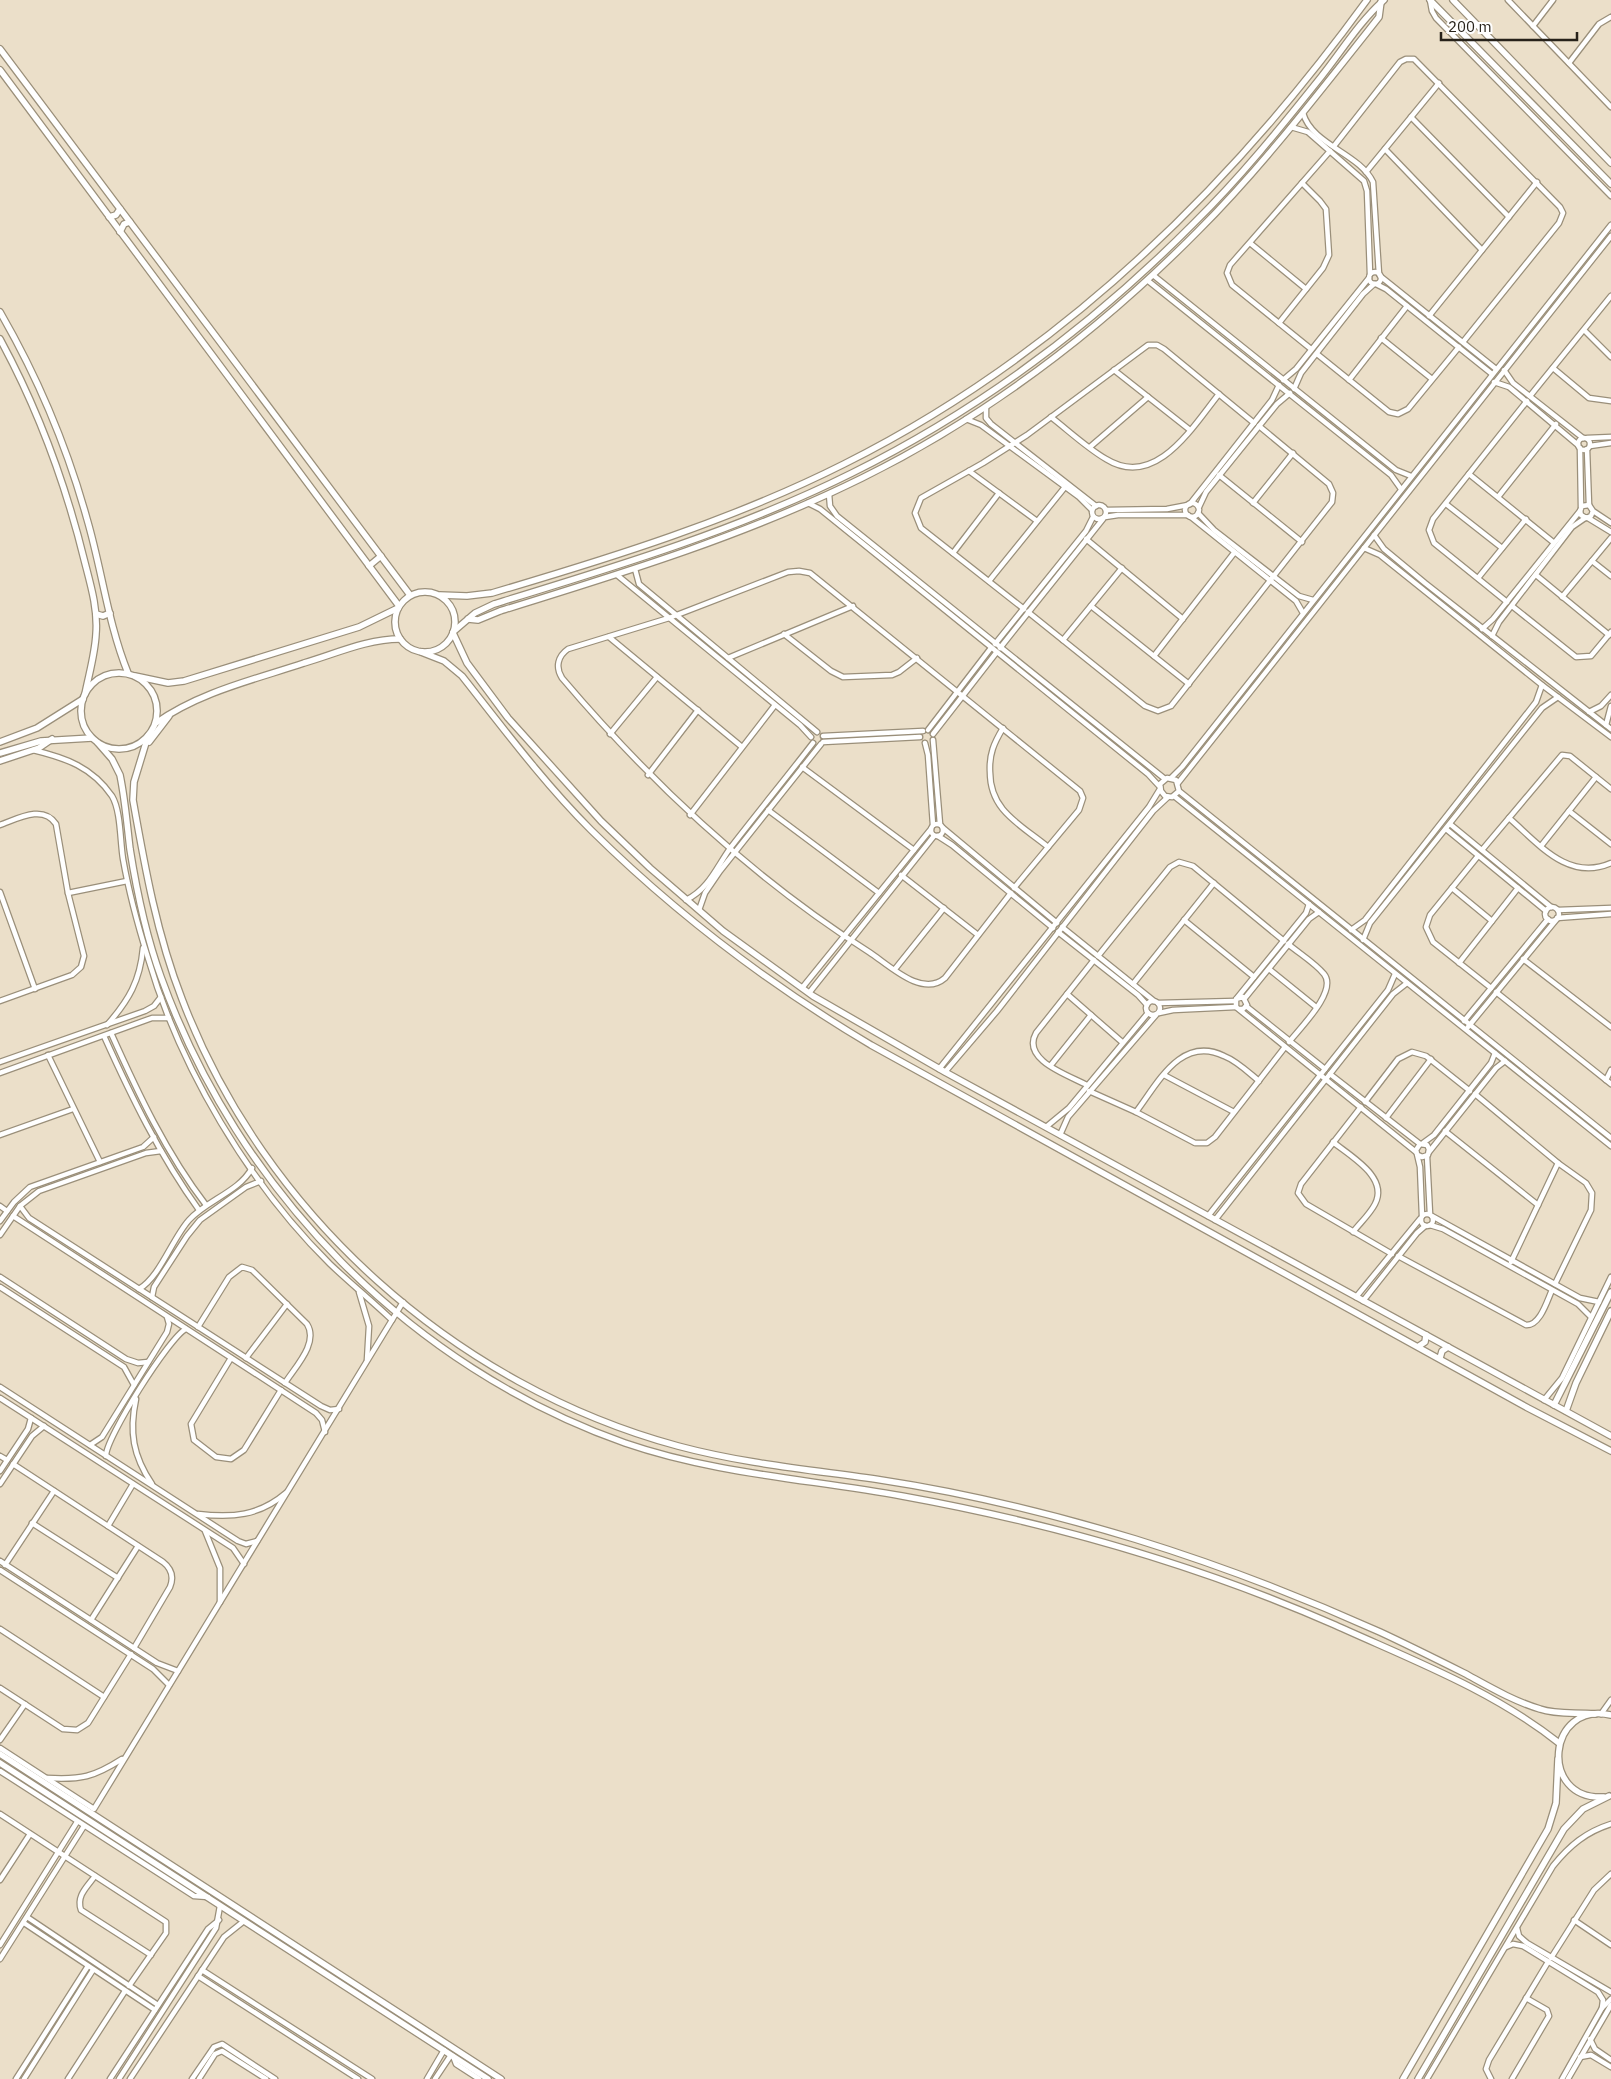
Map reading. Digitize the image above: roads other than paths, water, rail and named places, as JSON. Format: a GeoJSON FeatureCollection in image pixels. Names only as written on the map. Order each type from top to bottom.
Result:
{"type":"FeatureCollection","features":[{"type":"Feature","properties":{"kind":"street"},"geometry":{"type":"LineString","coordinates":[[0,742],[37,728],[84,696],[100,678],[114,673],[128,674],[168,683],[184,681],[358,627],[398,607],[410,595],[425,591],[440,595],[476,595],[500,590],[700,526],[778,494],[850,461],[937,412],[1022,356],[1086,306],[1136,263],[1226,173],[1314,68],[1367,0]]}},
{"type":"Feature","properties":{"kind":"street"},"geometry":{"type":"LineString","coordinates":[[1430,0],[1611,184]]}},
{"type":"Feature","properties":{"kind":"street"},"geometry":{"type":"LineString","coordinates":[[1430,0],[1432,11],[1436,18],[1611,196]]}},
{"type":"Feature","properties":{"kind":"street"},"geometry":{"type":"LineString","coordinates":[[1453,0],[1611,163]]}},
{"type":"Feature","properties":{"kind":"street"},"geometry":{"type":"LineString","coordinates":[[1508,0],[1611,107]]}},
{"type":"Feature","properties":{"kind":"street"},"geometry":{"type":"LineString","coordinates":[[1533,26],[1553,0]]}},
{"type":"Feature","properties":{"kind":"street"},"geometry":{"type":"LineString","coordinates":[[468,619],[482,619],[500,611],[632,570],[722,538],[808,503],[881,468],[986,407],[1072,344],[1153,276],[1220,208],[1292,126],[1378,19],[1383,1]]}},
{"type":"Feature","properties":{"kind":"street"},"geometry":{"type":"LineString","coordinates":[[421,652],[432,651],[442,646],[453,632],[468,619],[494,604],[733,526],[862,468],[971,405],[1077,328],[1144,272],[1235,180],[1383,1]]}},
{"type":"Feature","properties":{"kind":"street"},"geometry":{"type":"LineString","coordinates":[[1568,63],[1599,24],[1611,17]]}},
{"type":"Feature","properties":{"kind":"street"},"geometry":{"type":"LineString","coordinates":[[0,49],[410,595]]}},
{"type":"Feature","properties":{"kind":"street"},"geometry":{"type":"LineString","coordinates":[[1311,349],[1232,285],[1228,278],[1230,265],[1332,149],[1402,60],[1410,58],[1417,61],[1560,206],[1561,220],[1463,342]]}},
{"type":"Feature","properties":{"kind":"street"},"geometry":{"type":"LineString","coordinates":[[0,70],[398,607],[395,624],[400,639],[409,647],[444,661],[462,676],[590,829],[643,879],[714,938],[808,1007],[871,1045],[1419,1346],[1528,1408],[1611,1451]]}},
{"type":"Feature","properties":{"kind":"street"},"geometry":{"type":"LineString","coordinates":[[1366,172],[1439,83]]}},
{"type":"Feature","properties":{"kind":"street"},"geometry":{"type":"LineString","coordinates":[[1303,112],[1311,128],[1360,175],[1366,184],[1370,276],[1375,284],[1407,306],[1492,374]]}},
{"type":"Feature","properties":{"kind":"street"},"geometry":{"type":"LineString","coordinates":[[1411,117],[1509,217]]}},
{"type":"Feature","properties":{"kind":"street"},"geometry":{"type":"LineString","coordinates":[[1292,126],[1308,132],[1366,172],[1374,186],[1380,280],[1317,354],[1299,377],[1294,389]]}},
{"type":"Feature","properties":{"kind":"street"},"geometry":{"type":"LineString","coordinates":[[1385,149],[1482,250]]}},
{"type":"Feature","properties":{"kind":"street"},"geometry":{"type":"LineString","coordinates":[[1429,316],[1537,182]]}},
{"type":"Feature","properties":{"kind":"street"},"geometry":{"type":"LineString","coordinates":[[1279,323],[1323,268],[1329,255],[1326,210],[1302,183]]}},
{"type":"Feature","properties":{"kind":"street"},"geometry":{"type":"LineString","coordinates":[[109,217],[116,215],[120,208]]}},
{"type":"Feature","properties":{"kind":"street"},"geometry":{"type":"LineString","coordinates":[[120,232],[124,224],[130,222]]}},
{"type":"Feature","properties":{"kind":"street"},"geometry":{"type":"LineString","coordinates":[[829,494],[830,506],[837,516],[1054,692],[1165,779],[1171,778],[1182,767],[1611,224]]}},
{"type":"Feature","properties":{"kind":"street"},"geometry":{"type":"LineString","coordinates":[[945,1072],[1118,855],[1168,797],[1174,796],[1178,791],[1178,783],[1611,236]]}},
{"type":"Feature","properties":{"kind":"street"},"geometry":{"type":"LineString","coordinates":[[1250,243],[1306,289]]}},
{"type":"Feature","properties":{"kind":"street"},"geometry":{"type":"LineString","coordinates":[[1283,380],[1293,372],[1374,272],[1496,369]]}},
{"type":"Feature","properties":{"kind":"street"},"geometry":{"type":"LineString","coordinates":[[1153,276],[1382,460],[1398,472],[1411,476]]}},
{"type":"Feature","properties":{"kind":"street"},"geometry":{"type":"LineString","coordinates":[[1147,280],[1394,478],[1401,489]]}},
{"type":"Feature","properties":{"kind":"street"},"geometry":{"type":"LineString","coordinates":[[1507,602],[1432,539],[1431,522],[1528,398],[1610,301]]}},
{"type":"Feature","properties":{"kind":"street"},"geometry":{"type":"LineString","coordinates":[[1086,306],[1087,312],[1093,315]]}},
{"type":"Feature","properties":{"kind":"street"},"geometry":{"type":"LineString","coordinates":[[1348,380],[1407,306]]}},
{"type":"Feature","properties":{"kind":"street"},"geometry":{"type":"LineString","coordinates":[[0,312],[40,391],[74,476],[90,528],[117,642],[128,674]]}},
{"type":"Feature","properties":{"kind":"street"},"geometry":{"type":"LineString","coordinates":[[1538,317],[1543,321]]}},
{"type":"Feature","properties":{"kind":"street"},"geometry":{"type":"LineString","coordinates":[[1070,318],[1076,321],[1077,328]]}},
{"type":"Feature","properties":{"kind":"street"},"geometry":{"type":"LineString","coordinates":[[1584,330],[1611,357]]}},
{"type":"Feature","properties":{"kind":"street"},"geometry":{"type":"LineString","coordinates":[[1381,338],[1432,379]]}},
{"type":"Feature","properties":{"kind":"street"},"geometry":{"type":"LineString","coordinates":[[0,339],[38,419],[64,487],[83,553],[96,614],[96,634],[84,696],[82,720],[92,738],[109,755],[118,769],[140,903],[161,977],[187,1040],[216,1100],[252,1155],[306,1224],[364,1284],[396,1313],[427,1336],[508,1389],[584,1427],[628,1444],[724,1469],[896,1494],[999,1516],[1153,1556],[1297,1608],[1451,1677],[1513,1710],[1560,1743]]}},
{"type":"Feature","properties":{"kind":"street"},"geometry":{"type":"LineString","coordinates":[[1157,345],[1329,484],[1333,493],[1330,506],[1302,542],[1172,706],[1163,710],[1154,710],[1145,706],[922,528],[916,518],[916,507],[921,498],[1015,443],[1114,370],[1144,346],[1157,345]]}},
{"type":"Feature","properties":{"kind":"street"},"geometry":{"type":"LineString","coordinates":[[1317,354],[1389,412],[1398,414],[1408,409],[1459,347]]}},
{"type":"Feature","properties":{"kind":"street"},"geometry":{"type":"LineString","coordinates":[[1553,368],[1589,398],[1611,401]]}},
{"type":"Feature","properties":{"kind":"street"},"geometry":{"type":"LineString","coordinates":[[1114,370],[1190,430]]}},
{"type":"Feature","properties":{"kind":"street"},"geometry":{"type":"LineString","coordinates":[[1504,370],[1528,398],[1579,447],[1588,448],[1611,443]]}},
{"type":"Feature","properties":{"kind":"street"},"geometry":{"type":"LineString","coordinates":[[1494,382],[1507,385],[1585,438],[1588,448],[1589,505],[1611,524]]}},
{"type":"Feature","properties":{"kind":"street"},"geometry":{"type":"LineString","coordinates":[[1198,513],[1204,495],[1274,398],[1279,385]]}},
{"type":"Feature","properties":{"kind":"street"},"geometry":{"type":"LineString","coordinates":[[1290,393],[1256,424],[1189,504],[1186,511],[1234,553],[1302,598],[1313,600]]}},
{"type":"Feature","properties":{"kind":"street"},"geometry":{"type":"LineString","coordinates":[[1052,417],[1090,447],[1115,463],[1141,466],[1166,456],[1219,394]]}},
{"type":"Feature","properties":{"kind":"street"},"geometry":{"type":"LineString","coordinates":[[1090,447],[1148,397]]}},
{"type":"Feature","properties":{"kind":"street"},"geometry":{"type":"LineString","coordinates":[[986,407],[985,414],[988,421],[1096,506]]}},
{"type":"Feature","properties":{"kind":"street"},"geometry":{"type":"LineString","coordinates":[[1320,418],[1324,413]]}},
{"type":"Feature","properties":{"kind":"street"},"geometry":{"type":"LineString","coordinates":[[813,743],[920,737],[998,646],[1086,531],[1093,517],[1092,510],[1065,487],[981,425],[966,419]]}},
{"type":"Feature","properties":{"kind":"street"},"geometry":{"type":"LineString","coordinates":[[1498,496],[1556,424]]}},
{"type":"Feature","properties":{"kind":"street"},"geometry":{"type":"LineString","coordinates":[[1611,436],[1580,439],[1579,447],[1580,509],[1586,518],[1598,522],[1611,532]]}},
{"type":"Feature","properties":{"kind":"street"},"geometry":{"type":"LineString","coordinates":[[1437,443],[1443,447]]}},
{"type":"Feature","properties":{"kind":"street"},"geometry":{"type":"LineString","coordinates":[[1254,503],[1293,454]]}},
{"type":"Feature","properties":{"kind":"street"},"geometry":{"type":"LineString","coordinates":[[1378,465],[1382,460]]}},
{"type":"Feature","properties":{"kind":"street"},"geometry":{"type":"LineString","coordinates":[[969,471],[1038,521]]}},
{"type":"Feature","properties":{"kind":"street"},"geometry":{"type":"LineString","coordinates":[[1469,474],[1553,542]]}},
{"type":"Feature","properties":{"kind":"street"},"geometry":{"type":"LineString","coordinates":[[1219,475],[1302,542]]}},
{"type":"Feature","properties":{"kind":"street"},"geometry":{"type":"LineString","coordinates":[[989,581],[1065,487]]}},
{"type":"Feature","properties":{"kind":"street"},"geometry":{"type":"LineString","coordinates":[[954,553],[999,492]]}},
{"type":"Feature","properties":{"kind":"street"},"geometry":{"type":"LineString","coordinates":[[808,503],[820,510],[1148,774],[1168,797]]}},
{"type":"Feature","properties":{"kind":"street"},"geometry":{"type":"LineString","coordinates":[[1092,510],[1096,506],[1101,505],[1106,510],[1168,509],[1189,504],[1199,507]]}},
{"type":"Feature","properties":{"kind":"street"},"geometry":{"type":"LineString","coordinates":[[1446,504],[1502,548]]}},
{"type":"Feature","properties":{"kind":"street"},"geometry":{"type":"LineString","coordinates":[[1482,629],[1507,602],[1580,509],[1589,505]]}},
{"type":"Feature","properties":{"kind":"street"},"geometry":{"type":"LineString","coordinates":[[1026,610],[1104,518],[1106,510]]}},
{"type":"Feature","properties":{"kind":"street"},"geometry":{"type":"LineString","coordinates":[[1492,636],[1497,625],[1572,527],[1594,511]]}},
{"type":"Feature","properties":{"kind":"street"},"geometry":{"type":"LineString","coordinates":[[1093,517],[1104,518],[1123,514],[1190,516],[1198,513]]}},
{"type":"Feature","properties":{"kind":"street"},"geometry":{"type":"LineString","coordinates":[[1198,513],[1214,530],[1296,601],[1303,613]]}},
{"type":"Feature","properties":{"kind":"street"},"geometry":{"type":"LineString","coordinates":[[1478,578],[1526,519]]}},
{"type":"Feature","properties":{"kind":"street"},"geometry":{"type":"LineString","coordinates":[[1373,525],[1378,529]]}},
{"type":"Feature","properties":{"kind":"street"},"geometry":{"type":"LineString","coordinates":[[1374,535],[1381,546],[1425,583],[1611,729]]}},
{"type":"Feature","properties":{"kind":"street"},"geometry":{"type":"LineString","coordinates":[[1562,597],[1611,538]]}},
{"type":"Feature","properties":{"kind":"street"},"geometry":{"type":"LineString","coordinates":[[1086,539],[1183,619]]}},
{"type":"Feature","properties":{"kind":"street"},"geometry":{"type":"LineString","coordinates":[[1364,548],[1380,555],[1542,685],[1611,737]]}},
{"type":"Feature","properties":{"kind":"street"},"geometry":{"type":"LineString","coordinates":[[1154,656],[1234,553]]}},
{"type":"Feature","properties":{"kind":"street"},"geometry":{"type":"LineString","coordinates":[[369,566],[381,556]]}},
{"type":"Feature","properties":{"kind":"street"},"geometry":{"type":"LineString","coordinates":[[1592,561],[1611,576]]}},
{"type":"Feature","properties":{"kind":"street"},"geometry":{"type":"LineString","coordinates":[[626,562],[639,584],[823,736],[926,730],[933,737],[943,834],[936,836],[901,874],[809,993]]}},
{"type":"Feature","properties":{"kind":"street"},"geometry":{"type":"LineString","coordinates":[[1064,640],[1122,568]]}},
{"type":"Feature","properties":{"kind":"street"},"geometry":{"type":"LineString","coordinates":[[794,571],[804,571],[816,577],[853,606],[1082,794],[1082,806],[1012,887],[945,978],[937,984],[922,984],[850,940],[788,896],[729,849],[648,775],[562,678],[558,664],[560,657],[568,649],[677,615],[794,571]]}},
{"type":"Feature","properties":{"kind":"street"},"geometry":{"type":"LineString","coordinates":[[617,575],[775,705],[811,737],[813,743]]}},
{"type":"Feature","properties":{"kind":"street"},"geometry":{"type":"LineString","coordinates":[[1512,606],[1576,658],[1591,656],[1610,634],[1536,575]]}},
{"type":"Feature","properties":{"kind":"street"},"geometry":{"type":"LineString","coordinates":[[1421,588],[1425,583]]}},
{"type":"Feature","properties":{"kind":"street"},"geometry":{"type":"LineString","coordinates":[[440,595],[449,603],[454,614],[453,632],[463,658],[500,707],[578,797],[650,868],[686,900],[802,988],[939,1069],[1611,1436]]}},
{"type":"Feature","properties":{"kind":"street"},"geometry":{"type":"LineString","coordinates":[[942,609],[946,604]]}},
{"type":"Feature","properties":{"kind":"street"},"geometry":{"type":"LineString","coordinates":[[728,658],[853,606]]}},
{"type":"Feature","properties":{"kind":"street"},"geometry":{"type":"LineString","coordinates":[[1091,606],[1190,684]]}},
{"type":"Feature","properties":{"kind":"street"},"geometry":{"type":"LineString","coordinates":[[96,614],[103,616],[110,613]]}},
{"type":"Feature","properties":{"kind":"street"},"geometry":{"type":"LineString","coordinates":[[784,634],[831,671],[843,677],[892,675],[900,672],[917,658]]}},
{"type":"Feature","properties":{"kind":"street"},"geometry":{"type":"LineString","coordinates":[[609,637],[742,747]]}},
{"type":"Feature","properties":{"kind":"street"},"geometry":{"type":"LineString","coordinates":[[400,639],[376,641],[225,688],[174,710],[156,723],[148,736],[133,791],[133,800],[151,897],[171,969],[194,1029],[221,1081],[248,1129],[290,1188],[341,1246],[402,1302],[433,1327],[484,1361],[536,1390],[634,1432],[680,1446],[743,1461],[931,1489],[1086,1524],[1252,1578],[1396,1640],[1507,1696],[1539,1709],[1551,1712],[1611,1715]]}},
{"type":"Feature","properties":{"kind":"street"},"geometry":{"type":"LineString","coordinates":[[925,743],[933,737],[994,651]]}},
{"type":"Feature","properties":{"kind":"street"},"geometry":{"type":"LineString","coordinates":[[462,676],[471,669]]}},
{"type":"Feature","properties":{"kind":"street"},"geometry":{"type":"LineString","coordinates":[[135,676],[147,684],[154,695],[158,709],[156,723]]}},
{"type":"Feature","properties":{"kind":"street"},"geometry":{"type":"LineString","coordinates":[[610,734],[657,677]]}},
{"type":"Feature","properties":{"kind":"street"},"geometry":{"type":"LineString","coordinates":[[1351,930],[1365,920],[1483,770],[1536,702],[1542,685]]}},
{"type":"Feature","properties":{"kind":"street"},"geometry":{"type":"LineString","coordinates":[[1245,686],[1251,691]]}},
{"type":"Feature","properties":{"kind":"street"},"geometry":{"type":"LineString","coordinates":[[1050,696],[1054,692]]}},
{"type":"Feature","properties":{"kind":"street"},"geometry":{"type":"LineString","coordinates":[[1589,712],[1600,706],[1611,695]]}},
{"type":"Feature","properties":{"kind":"street"},"geometry":{"type":"LineString","coordinates":[[1364,940],[1370,923],[1545,705],[1558,697]]}},
{"type":"Feature","properties":{"kind":"street"},"geometry":{"type":"LineString","coordinates":[[690,815],[775,705]]}},
{"type":"Feature","properties":{"kind":"street"},"geometry":{"type":"LineString","coordinates":[[1606,725],[1611,706]]}},
{"type":"Feature","properties":{"kind":"street"},"geometry":{"type":"LineString","coordinates":[[492,714],[500,707]]}},
{"type":"Feature","properties":{"kind":"street"},"geometry":{"type":"LineString","coordinates":[[144,751],[174,710]]}},
{"type":"Feature","properties":{"kind":"street"},"geometry":{"type":"LineString","coordinates":[[648,775],[698,710]]}},
{"type":"Feature","properties":{"kind":"street"},"geometry":{"type":"LineString","coordinates":[[37,728],[41,741]]}},
{"type":"Feature","properties":{"kind":"street"},"geometry":{"type":"LineString","coordinates":[[1003,728],[990,756],[990,783],[993,797],[1001,808],[1048,847]]}},
{"type":"Feature","properties":{"kind":"street"},"geometry":{"type":"LineString","coordinates":[[811,737],[818,732]]}},
{"type":"Feature","properties":{"kind":"street"},"geometry":{"type":"LineString","coordinates":[[883,732],[883,738]]}},
{"type":"Feature","properties":{"kind":"street"},"geometry":{"type":"LineString","coordinates":[[98,743],[120,749],[136,746],[148,736]]}},
{"type":"Feature","properties":{"kind":"street"},"geometry":{"type":"LineString","coordinates":[[699,910],[705,893],[734,853],[822,743],[823,736]]}},
{"type":"Feature","properties":{"kind":"street"},"geometry":{"type":"LineString","coordinates":[[920,737],[925,743],[928,756],[932,827],[936,836],[952,845],[1053,928]]}},
{"type":"Feature","properties":{"kind":"street"},"geometry":{"type":"LineString","coordinates":[[0,753],[52,739],[92,738]]}},
{"type":"Feature","properties":{"kind":"street"},"geometry":{"type":"LineString","coordinates":[[0,761],[46,745],[52,739]]}},
{"type":"Feature","properties":{"kind":"street"},"geometry":{"type":"LineString","coordinates":[[686,900],[696,894],[711,878],[729,849],[813,743]]}},
{"type":"Feature","properties":{"kind":"street"},"geometry":{"type":"LineString","coordinates":[[33,750],[68,759],[88,770],[112,796],[118,811],[127,881],[144,944],[169,1018],[205,1096],[261,1181],[311,1243],[357,1289],[392,1320]]}},
{"type":"Feature","properties":{"kind":"street"},"geometry":{"type":"LineString","coordinates":[[1482,850],[1562,755],[1570,756],[1611,789]]}},
{"type":"Feature","properties":{"kind":"street"},"geometry":{"type":"LineString","coordinates":[[802,767],[914,850]]}},
{"type":"Feature","properties":{"kind":"street"},"geometry":{"type":"LineString","coordinates":[[1483,770],[1489,775]]}},
{"type":"Feature","properties":{"kind":"street"},"geometry":{"type":"LineString","coordinates":[[1541,846],[1596,777]]}},
{"type":"Feature","properties":{"kind":"street"},"geometry":{"type":"LineString","coordinates":[[1171,778],[1178,783]]}},
{"type":"Feature","properties":{"kind":"street"},"geometry":{"type":"LineString","coordinates":[[939,1069],[1114,852],[1149,807],[1165,779]]}},
{"type":"Feature","properties":{"kind":"street"},"geometry":{"type":"LineString","coordinates":[[1178,791],[1611,1138]]}},
{"type":"Feature","properties":{"kind":"street"},"geometry":{"type":"LineString","coordinates":[[1174,796],[1611,1146]]}},
{"type":"Feature","properties":{"kind":"street"},"geometry":{"type":"LineString","coordinates":[[118,811],[125,810]]}},
{"type":"Feature","properties":{"kind":"street"},"geometry":{"type":"LineString","coordinates":[[768,810],[879,894]]}},
{"type":"Feature","properties":{"kind":"street"},"geometry":{"type":"LineString","coordinates":[[1569,811],[1611,844]]}},
{"type":"Feature","properties":{"kind":"street"},"geometry":{"type":"LineString","coordinates":[[0,825],[37,814],[52,818],[58,830],[68,893],[83,953],[83,962],[72,975],[0,1001]]}},
{"type":"Feature","properties":{"kind":"street"},"geometry":{"type":"LineString","coordinates":[[1509,818],[1560,861],[1576,867],[1591,868],[1611,863]]}},
{"type":"Feature","properties":{"kind":"street"},"geometry":{"type":"LineString","coordinates":[[1450,824],[1551,907],[1558,910],[1611,908]]}},
{"type":"Feature","properties":{"kind":"street"},"geometry":{"type":"LineString","coordinates":[[127,826],[137,826]]}},
{"type":"Feature","properties":{"kind":"street"},"geometry":{"type":"LineString","coordinates":[[802,988],[932,827],[942,826],[1057,923]]}},
{"type":"Feature","properties":{"kind":"street"},"geometry":{"type":"LineString","coordinates":[[1446,829],[1546,911],[1548,919]]}},
{"type":"Feature","properties":{"kind":"street"},"geometry":{"type":"LineString","coordinates":[[1114,852],[1118,855]]}},
{"type":"Feature","properties":{"kind":"street"},"geometry":{"type":"LineString","coordinates":[[1478,856],[1430,915],[1426,927],[1433,942],[1491,988]]}},
{"type":"Feature","properties":{"kind":"street"},"geometry":{"type":"LineString","coordinates":[[1261,865],[1265,860]]}},
{"type":"Feature","properties":{"kind":"street"},"geometry":{"type":"LineString","coordinates":[[1098,956],[1174,864],[1188,864],[1284,940]]}},
{"type":"Feature","properties":{"kind":"street"},"geometry":{"type":"LineString","coordinates":[[643,879],[650,876],[650,868]]}},
{"type":"Feature","properties":{"kind":"street"},"geometry":{"type":"LineString","coordinates":[[901,874],[978,935]]}},
{"type":"Feature","properties":{"kind":"street"},"geometry":{"type":"LineString","coordinates":[[1399,877],[1404,882]]}},
{"type":"Feature","properties":{"kind":"street"},"geometry":{"type":"LineString","coordinates":[[68,893],[127,881]]}},
{"type":"Feature","properties":{"kind":"street"},"geometry":{"type":"LineString","coordinates":[[1133,984],[1214,883]]}},
{"type":"Feature","properties":{"kind":"street"},"geometry":{"type":"LineString","coordinates":[[661,894],[662,889],[669,885]]}},
{"type":"Feature","properties":{"kind":"street"},"geometry":{"type":"LineString","coordinates":[[1452,888],[1492,921]]}},
{"type":"Feature","properties":{"kind":"street"},"geometry":{"type":"LineString","coordinates":[[1459,963],[1518,888]]}},
{"type":"Feature","properties":{"kind":"street"},"geometry":{"type":"LineString","coordinates":[[0,892],[35,989]]}},
{"type":"Feature","properties":{"kind":"street"},"geometry":{"type":"LineString","coordinates":[[1236,999],[1306,913],[1310,904]]}},
{"type":"Feature","properties":{"kind":"street"},"geometry":{"type":"LineString","coordinates":[[1546,911],[1551,907]]}},
{"type":"Feature","properties":{"kind":"street"},"geometry":{"type":"LineString","coordinates":[[895,969],[944,908]]}},
{"type":"Feature","properties":{"kind":"street"},"geometry":{"type":"LineString","coordinates":[[1466,1030],[1557,919],[1558,910]]}},
{"type":"Feature","properties":{"kind":"street"},"geometry":{"type":"LineString","coordinates":[[1147,1005],[1156,1002],[1245,998],[1308,919],[1319,912]]}},
{"type":"Feature","properties":{"kind":"street"},"geometry":{"type":"LineString","coordinates":[[1548,919],[1611,914]]}},
{"type":"Feature","properties":{"kind":"street"},"geometry":{"type":"LineString","coordinates":[[1464,1021],[1548,919]]}},
{"type":"Feature","properties":{"kind":"street"},"geometry":{"type":"LineString","coordinates":[[1184,920],[1254,977]]}},
{"type":"Feature","properties":{"kind":"street"},"geometry":{"type":"LineString","coordinates":[[1046,1127],[1065,1112],[1148,1013],[1147,1005],[1120,977],[1098,956],[1062,927]]}},
{"type":"Feature","properties":{"kind":"street"},"geometry":{"type":"LineString","coordinates":[[1058,932],[1094,960],[1133,984],[1160,1006],[1157,1014],[1068,1117],[1060,1135]]}},
{"type":"Feature","properties":{"kind":"street"},"geometry":{"type":"LineString","coordinates":[[106,1026],[123,1007],[135,988],[142,963],[144,944]]}},
{"type":"Feature","properties":{"kind":"street"},"geometry":{"type":"LineString","coordinates":[[1288,944],[1321,971],[1327,980],[1327,991],[1289,1042]]}},
{"type":"Feature","properties":{"kind":"street"},"geometry":{"type":"LineString","coordinates":[[1523,959],[1611,1027]]}},
{"type":"Feature","properties":{"kind":"street"},"geometry":{"type":"LineString","coordinates":[[1087,1085],[1034,1053],[1033,1037],[1094,960]]}},
{"type":"Feature","properties":{"kind":"street"},"geometry":{"type":"LineString","coordinates":[[1208,1216],[1388,990],[1396,966]]}},
{"type":"Feature","properties":{"kind":"street"},"geometry":{"type":"LineString","coordinates":[[1269,969],[1316,1007]]}},
{"type":"Feature","properties":{"kind":"street"},"geometry":{"type":"LineString","coordinates":[[1215,1220],[1392,994],[1407,983]]}},
{"type":"Feature","properties":{"kind":"street"},"geometry":{"type":"LineString","coordinates":[[1007,986],[1012,990]]}},
{"type":"Feature","properties":{"kind":"street"},"geometry":{"type":"LineString","coordinates":[[1496,992],[1611,1084]]}},
{"type":"Feature","properties":{"kind":"street"},"geometry":{"type":"LineString","coordinates":[[1067,994],[1122,1042]]}},
{"type":"Feature","properties":{"kind":"street"},"geometry":{"type":"LineString","coordinates":[[0,1062],[106,1026],[149,1009],[161,997]]}},
{"type":"Feature","properties":{"kind":"street"},"geometry":{"type":"LineString","coordinates":[[1245,998],[1246,1006],[1324,1069]]}},
{"type":"Feature","properties":{"kind":"street"},"geometry":{"type":"LineString","coordinates":[[1236,999],[1238,1008],[1417,1154],[1424,1157],[1496,1068],[1505,1061]]}},
{"type":"Feature","properties":{"kind":"street"},"geometry":{"type":"LineString","coordinates":[[1148,1013],[1157,1014],[1173,1010],[1238,1008],[1246,1006]]}},
{"type":"Feature","properties":{"kind":"street"},"geometry":{"type":"LineString","coordinates":[[149,1009],[153,1013],[152,1018]]}},
{"type":"Feature","properties":{"kind":"street"},"geometry":{"type":"LineString","coordinates":[[1051,1065],[1091,1015]]}},
{"type":"Feature","properties":{"kind":"street"},"geometry":{"type":"LineString","coordinates":[[0,1073],[152,1018],[169,1018]]}},
{"type":"Feature","properties":{"kind":"street"},"geometry":{"type":"LineString","coordinates":[[111,1033],[155,1125],[206,1205]]}},
{"type":"Feature","properties":{"kind":"street"},"geometry":{"type":"LineString","coordinates":[[1354,1033],[1359,1037]]}},
{"type":"Feature","properties":{"kind":"street"},"geometry":{"type":"LineString","coordinates":[[104,1036],[131,1095],[161,1152],[199,1210]]}},
{"type":"Feature","properties":{"kind":"street"},"geometry":{"type":"LineString","coordinates":[[1089,1091],[1136,1112],[1198,1144],[1211,1140],[1285,1047]]}},
{"type":"Feature","properties":{"kind":"street"},"geometry":{"type":"LineString","coordinates":[[1136,1112],[1173,1062],[1185,1054],[1209,1052],[1225,1056],[1259,1081]]}},
{"type":"Feature","properties":{"kind":"street"},"geometry":{"type":"LineString","coordinates":[[1365,1102],[1402,1055],[1417,1052],[1431,1059],[1470,1090]]}},
{"type":"Feature","properties":{"kind":"street"},"geometry":{"type":"LineString","coordinates":[[1356,1297],[1421,1217],[1420,1167],[1416,1148],[1434,1135],[1492,1064],[1495,1053]]}},
{"type":"Feature","properties":{"kind":"street"},"geometry":{"type":"LineString","coordinates":[[48,1055],[100,1162]]}},
{"type":"Feature","properties":{"kind":"street"},"geometry":{"type":"LineString","coordinates":[[1109,1058],[1114,1062]]}},
{"type":"Feature","properties":{"kind":"street"},"geometry":{"type":"LineString","coordinates":[[1386,1118],[1431,1059]]}},
{"type":"Feature","properties":{"kind":"street"},"geometry":{"type":"LineString","coordinates":[[1606,1080],[1611,1070]]}},
{"type":"Feature","properties":{"kind":"street"},"geometry":{"type":"LineString","coordinates":[[1330,1074],[1386,1118],[1429,1147],[1426,1166],[1433,1220],[1398,1256],[1363,1301]]}},
{"type":"Feature","properties":{"kind":"street"},"geometry":{"type":"LineString","coordinates":[[1164,1075],[1234,1112]]}},
{"type":"Feature","properties":{"kind":"street"},"geometry":{"type":"LineString","coordinates":[[1475,1094],[1558,1163],[1586,1183],[1593,1198],[1591,1210],[1555,1284]]}},
{"type":"Feature","properties":{"kind":"street"},"geometry":{"type":"LineString","coordinates":[[1361,1107],[1301,1184],[1298,1193],[1302,1202],[1392,1254]]}},
{"type":"Feature","properties":{"kind":"street"},"geometry":{"type":"LineString","coordinates":[[0,1135],[73,1109]]}},
{"type":"Feature","properties":{"kind":"street"},"geometry":{"type":"LineString","coordinates":[[1010,1121],[1015,1117],[1015,1111]]}},
{"type":"Feature","properties":{"kind":"street"},"geometry":{"type":"LineString","coordinates":[[1032,1134],[1032,1127],[1037,1123]]}},
{"type":"Feature","properties":{"kind":"street"},"geometry":{"type":"LineString","coordinates":[[1277,1130],[1282,1134]]}},
{"type":"Feature","properties":{"kind":"street"},"geometry":{"type":"LineString","coordinates":[[1445,1130],[1538,1205]]}},
{"type":"Feature","properties":{"kind":"street"},"geometry":{"type":"LineString","coordinates":[[0,1221],[18,1196],[30,1187],[147,1145],[154,1137]]}},
{"type":"Feature","properties":{"kind":"street"},"geometry":{"type":"LineString","coordinates":[[1333,1142],[1370,1173],[1377,1185],[1378,1192],[1374,1205],[1353,1232]]}},
{"type":"Feature","properties":{"kind":"street"},"geometry":{"type":"LineString","coordinates":[[147,1145],[150,1152]]}},
{"type":"Feature","properties":{"kind":"street"},"geometry":{"type":"LineString","coordinates":[[0,1235],[20,1206],[34,1194],[150,1152],[161,1152]]}},
{"type":"Feature","properties":{"kind":"street"},"geometry":{"type":"LineString","coordinates":[[1251,1162],[1257,1166]]}},
{"type":"Feature","properties":{"kind":"street"},"geometry":{"type":"LineString","coordinates":[[1511,1262],[1558,1163]]}},
{"type":"Feature","properties":{"kind":"street"},"geometry":{"type":"LineString","coordinates":[[139,1289],[149,1280],[186,1224],[199,1210],[245,1178],[252,1168]]}},
{"type":"Feature","properties":{"kind":"street"},"geometry":{"type":"LineString","coordinates":[[245,1178],[249,1181],[249,1185]]}},
{"type":"Feature","properties":{"kind":"street"},"geometry":{"type":"LineString","coordinates":[[152,1297],[156,1284],[195,1225],[249,1185],[261,1181]]}},
{"type":"Feature","properties":{"kind":"street"},"geometry":{"type":"LineString","coordinates":[[0,1206],[7,1211]]}},
{"type":"Feature","properties":{"kind":"street"},"geometry":{"type":"LineString","coordinates":[[20,1206],[29,1218],[321,1406],[330,1410],[339,1409]]}},
{"type":"Feature","properties":{"kind":"street"},"geometry":{"type":"LineString","coordinates":[[1421,1217],[1431,1215],[1511,1262],[1580,1298],[1599,1302]]}},
{"type":"Feature","properties":{"kind":"street"},"geometry":{"type":"LineString","coordinates":[[13,1216],[316,1413],[323,1422],[325,1432]]}},
{"type":"Feature","properties":{"kind":"street"},"geometry":{"type":"LineString","coordinates":[[1421,1217],[1428,1225],[1443,1229],[1578,1304],[1591,1318]]}},
{"type":"Feature","properties":{"kind":"street"},"geometry":{"type":"LineString","coordinates":[[1398,1256],[1526,1325],[1532,1325],[1537,1321],[1552,1290]]}},
{"type":"Feature","properties":{"kind":"street"},"geometry":{"type":"LineString","coordinates":[[198,1327],[229,1277],[242,1267],[252,1270],[307,1324],[311,1337],[309,1346],[285,1383]]}},
{"type":"Feature","properties":{"kind":"street"},"geometry":{"type":"LineString","coordinates":[[0,1277],[134,1362],[148,1362]]}},
{"type":"Feature","properties":{"kind":"street"},"geometry":{"type":"LineString","coordinates":[[1544,1400],[1562,1378],[1611,1277]]}},
{"type":"Feature","properties":{"kind":"street"},"geometry":{"type":"LineString","coordinates":[[0,1287],[128,1371],[134,1385]]}},
{"type":"Feature","properties":{"kind":"street"},"geometry":{"type":"LineString","coordinates":[[357,1289],[365,1307],[369,1326],[366,1364]]}},
{"type":"Feature","properties":{"kind":"street"},"geometry":{"type":"LineString","coordinates":[[1554,1405],[1611,1292]]}},
{"type":"Feature","properties":{"kind":"street"},"geometry":{"type":"LineString","coordinates":[[26,1304],[31,1297]]}},
{"type":"Feature","properties":{"kind":"street"},"geometry":{"type":"LineString","coordinates":[[87,1819],[325,1432],[402,1302]]}},
{"type":"Feature","properties":{"kind":"street"},"geometry":{"type":"LineString","coordinates":[[246,1358],[287,1304]]}},
{"type":"Feature","properties":{"kind":"street"},"geometry":{"type":"LineString","coordinates":[[1566,1412],[1576,1383],[1611,1311]]}},
{"type":"Feature","properties":{"kind":"street"},"geometry":{"type":"LineString","coordinates":[[90,1446],[100,1440],[168,1329],[167,1317]]}},
{"type":"Feature","properties":{"kind":"street"},"geometry":{"type":"LineString","coordinates":[[427,1336],[433,1327]]}},
{"type":"Feature","properties":{"kind":"street"},"geometry":{"type":"LineString","coordinates":[[168,1329],[176,1335]]}},
{"type":"Feature","properties":{"kind":"street"},"geometry":{"type":"LineString","coordinates":[[106,1456],[107,1444],[137,1396],[176,1335],[186,1329]]}},
{"type":"Feature","properties":{"kind":"street"},"geometry":{"type":"LineString","coordinates":[[1419,1346],[1425,1342],[1426,1335]]}},
{"type":"Feature","properties":{"kind":"street"},"geometry":{"type":"LineString","coordinates":[[1440,1358],[1442,1351],[1448,1347]]}},
{"type":"Feature","properties":{"kind":"street"},"geometry":{"type":"LineString","coordinates":[[231,1358],[191,1424],[190,1431],[194,1440],[216,1457],[231,1459],[242,1452],[281,1390]]}},
{"type":"Feature","properties":{"kind":"street"},"geometry":{"type":"LineString","coordinates":[[128,1371],[134,1362]]}},
{"type":"Feature","properties":{"kind":"street"},"geometry":{"type":"LineString","coordinates":[[0,1387],[240,1542],[250,1544],[258,1541]]}},
{"type":"Feature","properties":{"kind":"street"},"geometry":{"type":"LineString","coordinates":[[137,1396],[132,1423],[134,1449],[154,1487]]}},
{"type":"Feature","properties":{"kind":"street"},"geometry":{"type":"LineString","coordinates":[[0,1398],[234,1549],[244,1564]]}},
{"type":"Feature","properties":{"kind":"street"},"geometry":{"type":"LineString","coordinates":[[316,1413],[320,1411],[321,1406]]}},
{"type":"Feature","properties":{"kind":"street"},"geometry":{"type":"LineString","coordinates":[[0,1471],[26,1431],[31,1418]]}},
{"type":"Feature","properties":{"kind":"street"},"geometry":{"type":"LineString","coordinates":[[0,1484],[32,1436],[44,1426]]}},
{"type":"Feature","properties":{"kind":"street"},"geometry":{"type":"LineString","coordinates":[[26,1431],[32,1436]]}},
{"type":"Feature","properties":{"kind":"street"},"geometry":{"type":"LineString","coordinates":[[100,1440],[107,1444]]}},
{"type":"Feature","properties":{"kind":"street"},"geometry":{"type":"LineString","coordinates":[[0,1456],[7,1460]]}},
{"type":"Feature","properties":{"kind":"street"},"geometry":{"type":"LineString","coordinates":[[13,1464],[166,1564],[173,1578],[169,1590],[134,1648]]}},
{"type":"Feature","properties":{"kind":"street"},"geometry":{"type":"LineString","coordinates":[[108,1526],[133,1484]]}},
{"type":"Feature","properties":{"kind":"street"},"geometry":{"type":"LineString","coordinates":[[196,1514],[227,1517],[251,1514],[273,1503],[289,1490]]}},
{"type":"Feature","properties":{"kind":"street"},"geometry":{"type":"LineString","coordinates":[[5,1565],[54,1491]]}},
{"type":"Feature","properties":{"kind":"street"},"geometry":{"type":"LineString","coordinates":[[32,1523],[118,1578]]}},
{"type":"Feature","properties":{"kind":"street"},"geometry":{"type":"LineString","coordinates":[[204,1530],[220,1568],[220,1603]]}},
{"type":"Feature","properties":{"kind":"street"},"geometry":{"type":"LineString","coordinates":[[234,1549],[239,1547],[240,1542]]}},
{"type":"Feature","properties":{"kind":"street"},"geometry":{"type":"LineString","coordinates":[[91,1620],[138,1546]]}},
{"type":"Feature","properties":{"kind":"street"},"geometry":{"type":"LineString","coordinates":[[0,1561],[162,1666],[178,1670]]}},
{"type":"Feature","properties":{"kind":"street"},"geometry":{"type":"LineString","coordinates":[[0,1571],[158,1672],[169,1685]]}},
{"type":"Feature","properties":{"kind":"street"},"geometry":{"type":"LineString","coordinates":[[0,1629],[104,1697]]}},
{"type":"Feature","properties":{"kind":"street"},"geometry":{"type":"LineString","coordinates":[[0,1688],[63,1729],[74,1731],[88,1724],[131,1654]]}},
{"type":"Feature","properties":{"kind":"street"},"geometry":{"type":"LineString","coordinates":[[1403,2079],[1548,1830],[1556,1803],[1560,1743],[1567,1729],[1575,1721],[1598,1714],[1611,1700]]}},
{"type":"Feature","properties":{"kind":"street"},"geometry":{"type":"LineString","coordinates":[[0,1740],[25,1704]]}},
{"type":"Feature","properties":{"kind":"street"},"geometry":{"type":"LineString","coordinates":[[0,1748],[92,1811]]}},
{"type":"Feature","properties":{"kind":"street"},"geometry":{"type":"LineString","coordinates":[[0,1754],[92,1811],[501,2079]]}},
{"type":"Feature","properties":{"kind":"street"},"geometry":{"type":"LineString","coordinates":[[46,1778],[73,1779],[90,1776],[124,1759]]}},
{"type":"Feature","properties":{"kind":"street"},"geometry":{"type":"LineString","coordinates":[[1558,1759],[1563,1775],[1578,1791],[1593,1797],[1610,1796]]}},
{"type":"Feature","properties":{"kind":"street"},"geometry":{"type":"LineString","coordinates":[[0,1763],[488,2079]]}},
{"type":"Feature","properties":{"kind":"street"},"geometry":{"type":"LineString","coordinates":[[0,1771],[194,1896],[208,1897]]}},
{"type":"Feature","properties":{"kind":"street"},"geometry":{"type":"LineString","coordinates":[[1418,2079],[1564,1829],[1583,1809],[1610,1796]]}},
{"type":"Feature","properties":{"kind":"street"},"geometry":{"type":"LineString","coordinates":[[0,1814],[166,1922],[166,1933],[130,1986]]}},
{"type":"Feature","properties":{"kind":"street"},"geometry":{"type":"LineString","coordinates":[[0,1945],[77,1822]]}},
{"type":"Feature","properties":{"kind":"street"},"geometry":{"type":"LineString","coordinates":[[1427,2079],[1553,1866],[1568,1848],[1594,1830],[1611,1824]]}},
{"type":"Feature","properties":{"kind":"street"},"geometry":{"type":"LineString","coordinates":[[0,1959],[84,1826]]}},
{"type":"Feature","properties":{"kind":"street"},"geometry":{"type":"LineString","coordinates":[[0,1880],[30,1834]]}},
{"type":"Feature","properties":{"kind":"street"},"geometry":{"type":"LineString","coordinates":[[1490,2079],[1486,2069],[1488,2060],[1574,1920],[1594,1890],[1611,1874]]}},
{"type":"Feature","properties":{"kind":"street"},"geometry":{"type":"LineString","coordinates":[[95,1876],[80,1896],[79,1904],[81,1910],[151,1955]]}},
{"type":"Feature","properties":{"kind":"street"},"geometry":{"type":"LineString","coordinates":[[119,2079],[209,1940],[219,1920],[220,1906]]}},
{"type":"Feature","properties":{"kind":"street"},"geometry":{"type":"LineString","coordinates":[[27,1918],[158,2005]]}},
{"type":"Feature","properties":{"kind":"street"},"geometry":{"type":"LineString","coordinates":[[110,2079],[208,1929],[219,1920]]}},
{"type":"Feature","properties":{"kind":"street"},"geometry":{"type":"LineString","coordinates":[[1574,1920],[1611,1945]]}},
{"type":"Feature","properties":{"kind":"street"},"geometry":{"type":"LineString","coordinates":[[130,2079],[218,1946],[230,1931],[244,1921]]}},
{"type":"Feature","properties":{"kind":"street"},"geometry":{"type":"LineString","coordinates":[[24,1923],[155,2010]]}},
{"type":"Feature","properties":{"kind":"street"},"geometry":{"type":"LineString","coordinates":[[1517,1927],[1523,1940],[1598,1992],[1602,2000],[1602,2008]]}},
{"type":"Feature","properties":{"kind":"street"},"geometry":{"type":"LineString","coordinates":[[209,1940],[218,1946]]}},
{"type":"Feature","properties":{"kind":"street"},"geometry":{"type":"LineString","coordinates":[[1504,1948],[1520,1945],[1611,1992]]}},
{"type":"Feature","properties":{"kind":"street"},"geometry":{"type":"LineString","coordinates":[[16,2079],[88,1966]]}},
{"type":"Feature","properties":{"kind":"street"},"geometry":{"type":"LineString","coordinates":[[24,2079],[93,1970]]}},
{"type":"Feature","properties":{"kind":"street"},"geometry":{"type":"LineString","coordinates":[[202,1970],[372,2079]]}},
{"type":"Feature","properties":{"kind":"street"},"geometry":{"type":"LineString","coordinates":[[198,1976],[358,2079]]}},
{"type":"Feature","properties":{"kind":"street"},"geometry":{"type":"LineString","coordinates":[[68,2079],[125,1991]]}},
{"type":"Feature","properties":{"kind":"street"},"geometry":{"type":"LineString","coordinates":[[1512,2079],[1549,2016],[1547,2010],[1526,1998]]}},
{"type":"Feature","properties":{"kind":"street"},"geometry":{"type":"LineString","coordinates":[[1562,2079],[1602,2008],[1611,1999]]}},
{"type":"Feature","properties":{"kind":"street"},"geometry":{"type":"LineString","coordinates":[[1568,2079],[1611,2005]]}},
{"type":"Feature","properties":{"kind":"street"},"geometry":{"type":"LineString","coordinates":[[1590,2039],[1595,2049],[1611,2060]]}},
{"type":"Feature","properties":{"kind":"street"},"geometry":{"type":"LineString","coordinates":[[192,2079],[214,2047],[222,2044],[275,2079]]}},
{"type":"Feature","properties":{"kind":"street"},"geometry":{"type":"LineString","coordinates":[[427,2079],[444,2050]]}},
{"type":"Feature","properties":{"kind":"street"},"geometry":{"type":"LineString","coordinates":[[198,2079],[215,2054],[222,2051],[266,2079]]}},
{"type":"Feature","properties":{"kind":"street"},"geometry":{"type":"LineString","coordinates":[[1580,2057],[1591,2055],[1611,2067]]}},
{"type":"Feature","properties":{"kind":"street"},"geometry":{"type":"LineString","coordinates":[[435,2079],[452,2056]]}},
{"type":"Feature","properties":{"kind":"street"},"geometry":{"type":"LineString","coordinates":[[452,2056],[456,2064],[479,2079]]}}]}
